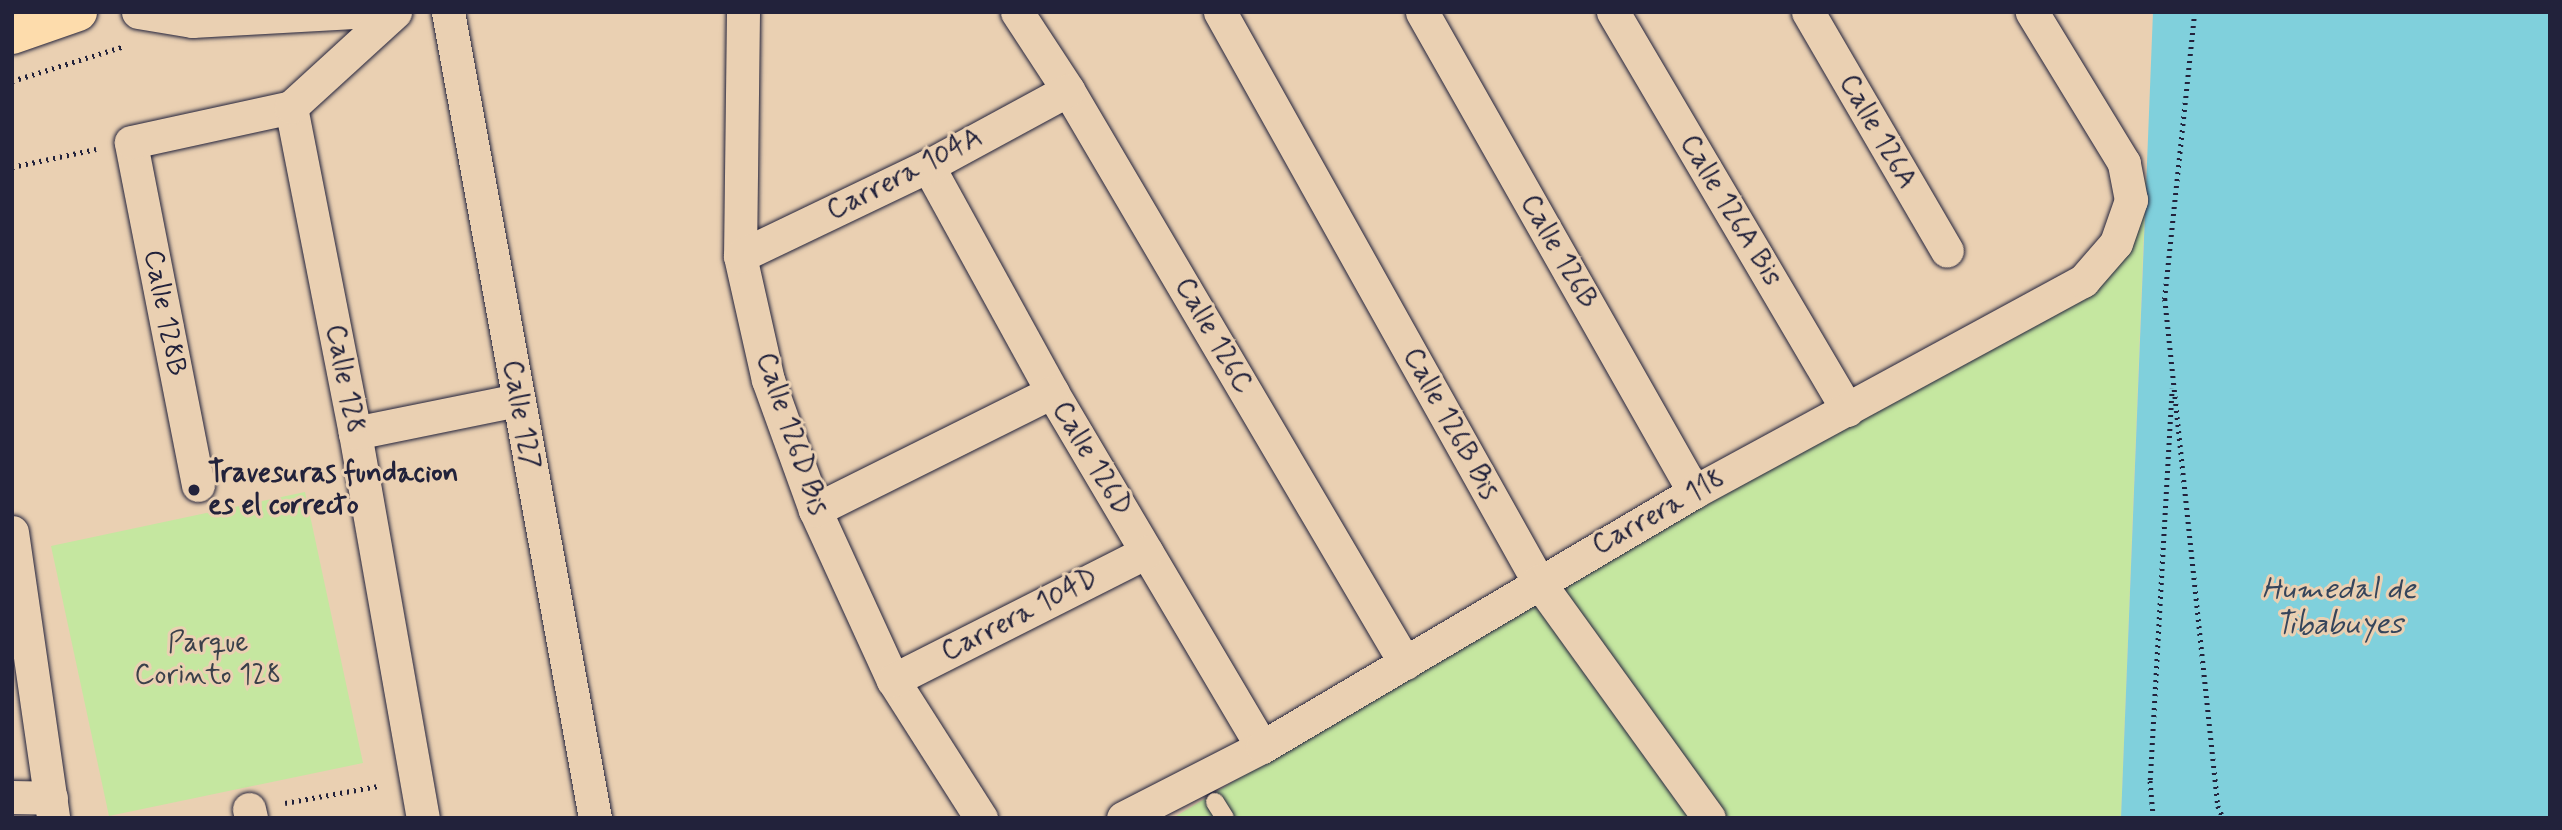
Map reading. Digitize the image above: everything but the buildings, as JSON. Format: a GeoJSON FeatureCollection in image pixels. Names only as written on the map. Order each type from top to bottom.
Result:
{"type":"FeatureCollection","features":[{"type":"Feature","properties":{"kind":"main road"},"geometry":{"type":"LineString","coordinates":[[12,35],[78,12]]}},
{"type":"Feature","properties":{"kind":"street"},"geometry":{"type":"LineString","coordinates":[[135,28],[192,21],[354,12]]}},
{"type":"Feature","properties":{"kind":"street"},"geometry":{"type":"LineString","coordinates":[[131,142],[290,107],[395,12]]}},
{"type":"Feature","properties":{"kind":"street","name":"Calle 127"},"geometry":{"type":"LineString","coordinates":[[448,12],[595,818]]}},
{"type":"Feature","properties":{"kind":"street","name":"Calle 126D Bis"},"geometry":{"type":"LineString","coordinates":[[743,12],[740,256],[768,380],[815,510],[893,680],[981,818]]}},
{"type":"Feature","properties":{"kind":"street","name":"Calle 126C"},"geometry":{"type":"LineString","coordinates":[[1017,12],[1068,90],[1405,663]]}},
{"type":"Feature","properties":{"kind":"street","name":"Calle 126B Bis"},"geometry":{"type":"LineString","coordinates":[[1220,12],[1538,581],[1709,818]]}},
{"type":"Feature","properties":{"kind":"street","name":"Calle 126B"},"geometry":{"type":"LineString","coordinates":[[1422,12],[1694,492]]}},
{"type":"Feature","properties":{"kind":"street","name":"Calle 126A Bis"},"geometry":{"type":"LineString","coordinates":[[1613,12],[1847,410]]}},
{"type":"Feature","properties":{"kind":"street","name":"Calle 126A"},"geometry":{"type":"LineString","coordinates":[[1808,12],[1947,251]]}},
{"type":"Feature","properties":{"kind":"street","name":"Carrera 118"},"geometry":{"type":"LineString","coordinates":[[1123,818],[1262,747],[1538,581],[1694,492],[2083,281],[2116,243],[2131,200],[2124,163],[2032,12]]}},
{"type":"Feature","properties":{"kind":"street","name":"Carrera 104A"},"geometry":{"type":"LineString","coordinates":[[740,256],[928,166],[1068,90]]}},
{"type":"Feature","properties":{"kind":"street","name":"Calle 128"},"geometry":{"type":"LineString","coordinates":[[290,107],[355,433],[423,818]]}},
{"type":"Feature","properties":{"kind":"street","name":"Calle 128B"},"geometry":{"type":"LineString","coordinates":[[131,142],[198,485]]}},
{"type":"Feature","properties":{"kind":"street","name":"Calle 126D"},"geometry":{"type":"LineString","coordinates":[[928,166],[1052,392],[1262,747]]}},
{"type":"Feature","properties":{"kind":"street"},"geometry":{"type":"LineString","coordinates":[[815,510],[1052,392]]}},
{"type":"Feature","properties":{"kind":"street"},"geometry":{"type":"LineString","coordinates":[[355,433],[517,400]]}},
{"type":"Feature","properties":{"kind":"street"},"geometry":{"type":"LineString","coordinates":[[12,532],[17,604],[52,808],[12,797]]}},
{"type":"Feature","properties":{"kind":"street","name":"Carrera 104D"},"geometry":{"type":"LineString","coordinates":[[893,680],[1146,552]]}},
{"type":"Feature","properties":{"kind":"lane"},"geometry":{"type":"LineString","coordinates":[[1215,802],[1225,818]]}},
{"type":"Feature","properties":{"kind":"path"},"geometry":{"type":"LineString","coordinates":[[2196,12],[2165,299],[2218,806],[2223,818]]}},
{"type":"Feature","properties":{"kind":"path"},"geometry":{"type":"LineString","coordinates":[[12,80],[135,28]]}},
{"type":"Feature","properties":{"kind":"path"},"geometry":{"type":"LineString","coordinates":[[12,167],[131,142]]}},
{"type":"Feature","properties":{"kind":"path"},"geometry":{"type":"LineString","coordinates":[[2153,818],[2150,780],[2173,373]]}},
{"type":"Feature","properties":{"kind":"path"},"geometry":{"type":"LineString","coordinates":[[250,814],[415,779]]}},
{"type":"Feature","properties":{"kind":"green space"},"geometry":{"type":"Polygon","coordinates":[[[2146,178],[2121,818],[1173,818],[2126,241],[2146,178]]]}},
{"type":"Feature","properties":{"kind":"green space","name":"Parque Corinto 128"},"geometry":{"type":"Polygon","coordinates":[[[305,492],[363,763],[109,816],[51,546],[305,492]]]}},
{"type":"Feature","properties":{"kind":"water","name":"Humedal de Tibabuyes"},"geometry":{"type":"Polygon","coordinates":[[[2153,12],[2550,12],[2550,818],[2121,818],[2153,12]]]}},
{"type":"Feature","properties":{"kind":"place","name":"Travesuras fundacion es el correcto"},"geometry":{"type":"Point","coordinates":[194,490]}}]}
